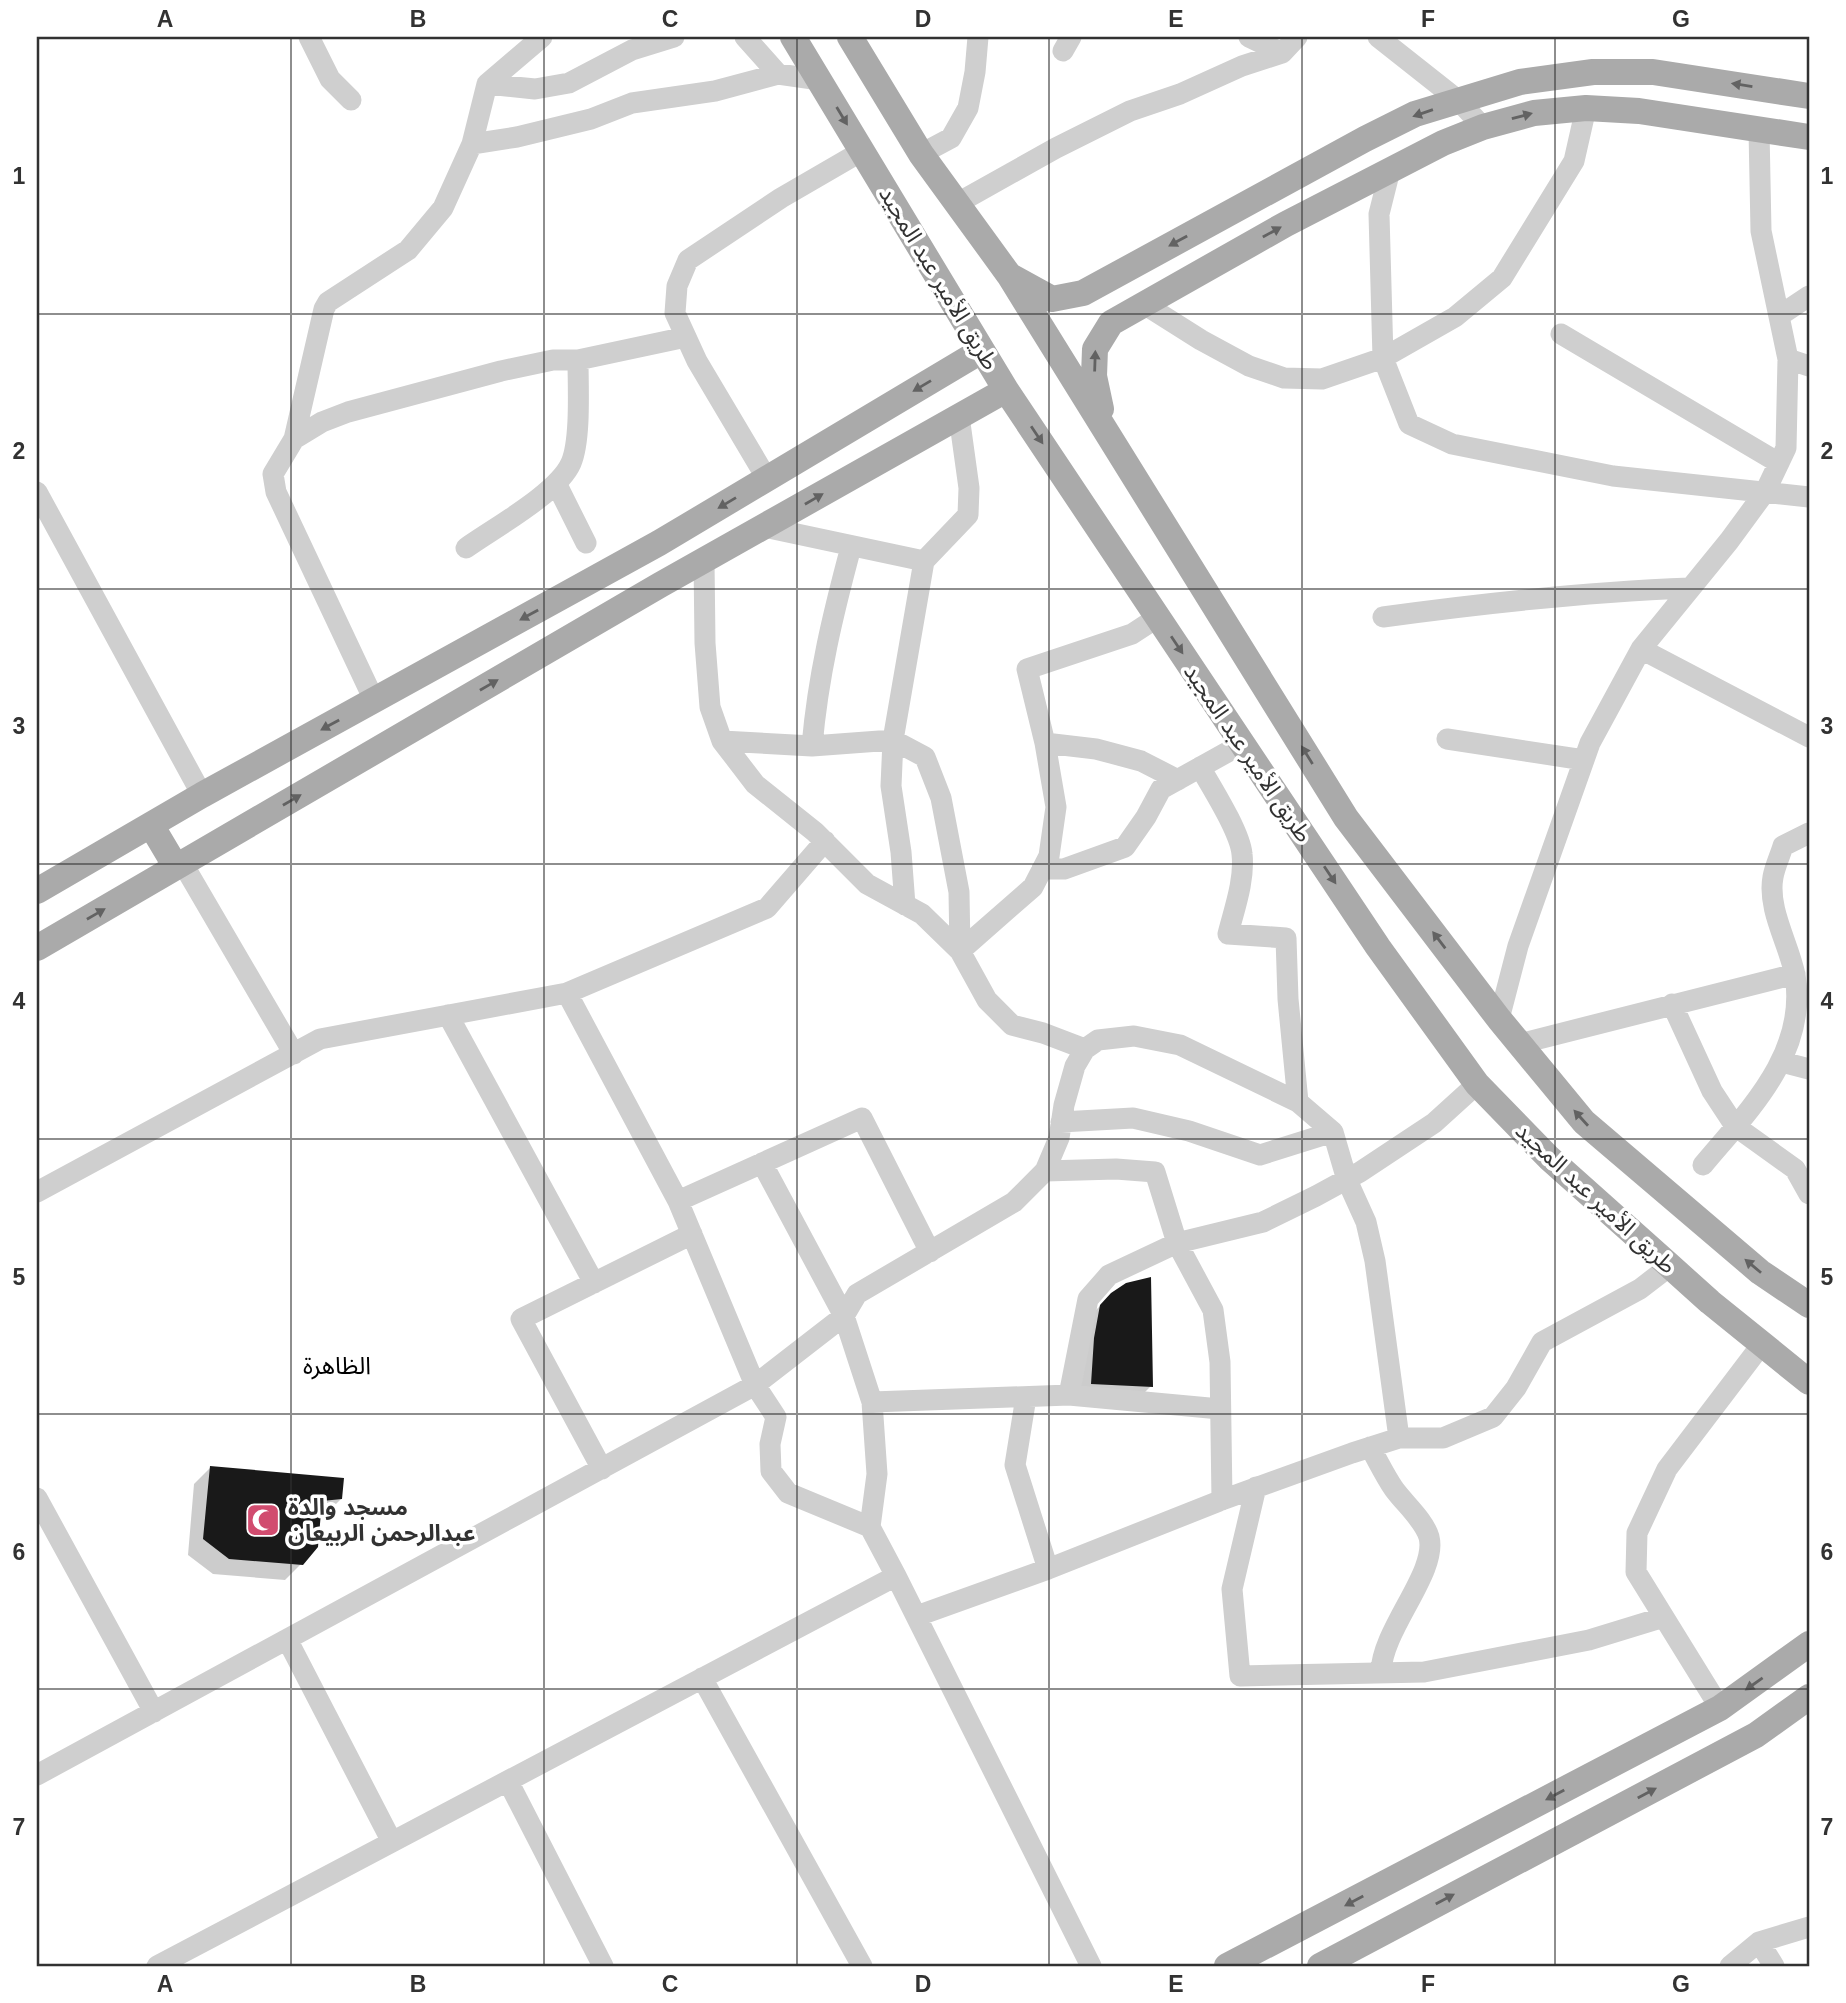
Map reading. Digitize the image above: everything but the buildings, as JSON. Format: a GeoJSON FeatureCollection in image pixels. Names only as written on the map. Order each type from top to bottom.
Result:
{"type":"FeatureCollection","features":[{"type":"Feature","properties":{"kind":"main road","name":"طريق الأمير عبد المجيد"},"geometry":{"type":"LineString","coordinates":[[793,37],[1006,390],[1378,947],[1477,1084],[1549,1158],[1670,1266],[1809,1382]]}},
{"type":"Feature","properties":{"kind":"main road","name":"طريق الأمير عبد المجيد"},"geometry":{"type":"LineString","coordinates":[[850,37],[921,153],[1009,275],[1346,818],[1499,1019],[1584,1122],[1760,1272],[1809,1305]]}},
{"type":"Feature","properties":{"kind":"main road"},"geometry":{"type":"LineString","coordinates":[[1009,275],[1052,299],[1083,293],[1415,114],[1520,82],[1594,72],[1653,72],[1809,96]]}},
{"type":"Feature","properties":{"kind":"main road"},"geometry":{"type":"LineString","coordinates":[[1105,428],[1094,376],[1095,349],[1111,323],[1286,224],[1443,143],[1483,127],[1534,113],[1586,108],[1639,111],[1809,137]]}},
{"type":"Feature","properties":{"kind":"main road"},"geometry":{"type":"LineString","coordinates":[[37,891],[202,795],[659,543],[981,351]]}},
{"type":"Feature","properties":{"kind":"main road"},"geometry":{"type":"LineString","coordinates":[[37,948],[704,561],[1006,390]]}},
{"type":"Feature","properties":{"kind":"main road"},"geometry":{"type":"LineString","coordinates":[[151,825],[179,865]]}},
{"type":"Feature","properties":{"kind":"main road"},"geometry":{"type":"LineString","coordinates":[[1227,1966],[1720,1708],[1809,1644]]}},
{"type":"Feature","properties":{"kind":"main road"},"geometry":{"type":"LineString","coordinates":[[1320,1966],[1756,1735],[1808,1699]]}},
{"type":"Feature","properties":{"kind":"street"},"geometry":{"type":"LineString","coordinates":[[309,37],[330,79],[351,100]]}},
{"type":"Feature","properties":{"kind":"street"},"geometry":{"type":"LineString","coordinates":[[374,700],[276,492],[273,474],[294,439],[324,309],[328,302],[408,250],[443,208],[471,144],[487,84],[542,37]]}},
{"type":"Feature","properties":{"kind":"street"},"geometry":{"type":"LineString","coordinates":[[487,84],[535,89],[569,83],[632,51],[674,37]]}},
{"type":"Feature","properties":{"kind":"street"},"geometry":{"type":"LineString","coordinates":[[745,37],[778,74]]}},
{"type":"Feature","properties":{"kind":"street"},"geometry":{"type":"LineString","coordinates":[[921,153],[951,138],[968,108],[978,37]]}},
{"type":"Feature","properties":{"kind":"street"},"geometry":{"type":"LineString","coordinates":[[1249,37],[1282,53]]}},
{"type":"Feature","properties":{"kind":"street"},"geometry":{"type":"LineString","coordinates":[[956,204],[1056,148],[1130,111],[1180,94],[1242,66],[1282,53],[1297,37]]}},
{"type":"Feature","properties":{"kind":"street"},"geometry":{"type":"LineString","coordinates":[[1378,37],[1459,101],[1483,127]]}},
{"type":"Feature","properties":{"kind":"street"},"geometry":{"type":"LineString","coordinates":[[471,144],[517,137],[591,119],[632,103],[715,90],[778,74],[820,80]]}},
{"type":"Feature","properties":{"kind":"street"},"geometry":{"type":"LineString","coordinates":[[1144,304],[1249,366],[1284,378],[1322,379],[1383,358],[1455,317],[1502,278],[1574,161],[1586,108]]}},
{"type":"Feature","properties":{"kind":"street"},"geometry":{"type":"LineString","coordinates":[[1499,1019],[1518,946],[1590,743],[1640,649],[1729,541],[1765,492],[1786,447],[1788,359],[1761,231],[1759,130]]}},
{"type":"Feature","properties":{"kind":"street"},"geometry":{"type":"LineString","coordinates":[[767,479],[696,361],[675,313],[677,286],[688,260],[781,198],[862,151]]}},
{"type":"Feature","properties":{"kind":"street"},"geometry":{"type":"LineString","coordinates":[[1390,170],[1379,214],[1383,358],[1409,424],[1452,444],[1613,476],[1809,498]]}},
{"type":"Feature","properties":{"kind":"street"},"geometry":{"type":"LineString","coordinates":[[1779,316],[1809,296]]}},
{"type":"Feature","properties":{"kind":"street"},"geometry":{"type":"LineString","coordinates":[[1561,334],[1779,463]]}},
{"type":"Feature","properties":{"kind":"street"},"geometry":{"type":"LineString","coordinates":[[294,439],[323,422],[348,412],[436,387],[554,360],[578,360],[686,337]]}},
{"type":"Feature","properties":{"kind":"street"},"geometry":{"type":"LineString","coordinates":[[1788,359],[1809,366]]}},
{"type":"Feature","properties":{"kind":"street"},"geometry":{"type":"LineString","coordinates":[[466,548],[557,485],[572,462],[577,423],[578,360]]}},
{"type":"Feature","properties":{"kind":"street"},"geometry":{"type":"LineString","coordinates":[[905,905],[891,786],[893,740],[924,561],[968,515],[969,488],[959,416]]}},
{"type":"Feature","properties":{"kind":"street"},"geometry":{"type":"LineString","coordinates":[[557,485],[586,543]]}},
{"type":"Feature","properties":{"kind":"street"},"geometry":{"type":"LineString","coordinates":[[37,492],[202,795]]}},
{"type":"Feature","properties":{"kind":"street"},"geometry":{"type":"LineString","coordinates":[[764,527],[924,561]]}},
{"type":"Feature","properties":{"kind":"street"},"geometry":{"type":"LineString","coordinates":[[812,746],[816,694],[825,645],[851,547]]}},
{"type":"Feature","properties":{"kind":"street"},"geometry":{"type":"LineString","coordinates":[[704,561],[705,643],[710,707],[722,741],[755,784],[825,841],[867,884],[922,914],[960,951],[987,1000],[1012,1025],[1043,1033],[1084,1049]]}},
{"type":"Feature","properties":{"kind":"street"},"geometry":{"type":"LineString","coordinates":[[1383,617],[1512,600],[1690,588]]}},
{"type":"Feature","properties":{"kind":"street"},"geometry":{"type":"LineString","coordinates":[[960,951],[1033,887],[1049,856],[1056,807],[1045,743],[1027,669],[1132,634],[1158,617]]}},
{"type":"Feature","properties":{"kind":"street"},"geometry":{"type":"LineString","coordinates":[[1640,649],[1809,737]]}},
{"type":"Feature","properties":{"kind":"street"},"geometry":{"type":"LineString","coordinates":[[1447,739],[1584,760]]}},
{"type":"Feature","properties":{"kind":"street"},"geometry":{"type":"LineString","coordinates":[[722,741],[812,746],[893,740],[925,757],[941,798],[959,892],[960,951]]}},
{"type":"Feature","properties":{"kind":"street"},"geometry":{"type":"LineString","coordinates":[[1045,743],[1096,749],[1141,761],[1178,780]]}},
{"type":"Feature","properties":{"kind":"street"},"geometry":{"type":"LineString","coordinates":[[1042,869],[1065,869],[1125,847],[1161,789],[1242,744]]}},
{"type":"Feature","properties":{"kind":"street"},"geometry":{"type":"LineString","coordinates":[[1200,767],[1229,820],[1242,854],[1240,887],[1228,934],[1286,938],[1288,999],[1298,1102]]}},
{"type":"Feature","properties":{"kind":"street"},"geometry":{"type":"LineString","coordinates":[[1703,1165],[1757,1101],[1782,1062],[1798,1015],[1795,974],[1777,918],[1773,878],[1783,846],[1809,833]]}},
{"type":"Feature","properties":{"kind":"street"},"geometry":{"type":"LineString","coordinates":[[38,1189],[320,1039],[567,993],[767,908],[825,841]]}},
{"type":"Feature","properties":{"kind":"street"},"geometry":{"type":"LineString","coordinates":[[179,865],[294,1054]]}},
{"type":"Feature","properties":{"kind":"street"},"geometry":{"type":"LineString","coordinates":[[1519,1044],[1795,974]]}},
{"type":"Feature","properties":{"kind":"street"},"geometry":{"type":"LineString","coordinates":[[567,993],[678,1202],[755,1385],[776,1417],[770,1444],[771,1471],[788,1493],[870,1527]]}},
{"type":"Feature","properties":{"kind":"street"},"geometry":{"type":"LineString","coordinates":[[1672,1004],[1712,1091],[1735,1126],[1795,1169],[1809,1194]]}},
{"type":"Feature","properties":{"kind":"street"},"geometry":{"type":"LineString","coordinates":[[448,1015],[594,1283]]}},
{"type":"Feature","properties":{"kind":"street"},"geometry":{"type":"LineString","coordinates":[[37,1775],[755,1385],[844,1316],[858,1294],[1014,1202],[1045,1171],[1059,1138],[1075,1066],[1084,1049],[1098,1040],[1134,1036],[1180,1045],[1298,1102],[1333,1132],[1347,1180],[1366,1222],[1375,1261],[1399,1438]]}},
{"type":"Feature","properties":{"kind":"street"},"geometry":{"type":"LineString","coordinates":[[1782,1062],[1809,1069]]}},
{"type":"Feature","properties":{"kind":"street"},"geometry":{"type":"LineString","coordinates":[[1069,1395],[1087,1299],[1109,1275],[1177,1243],[1263,1223],[1347,1180],[1433,1123],[1477,1084]]}},
{"type":"Feature","properties":{"kind":"street"},"geometry":{"type":"LineString","coordinates":[[678,1202],[862,1118],[930,1252]]}},
{"type":"Feature","properties":{"kind":"street"},"geometry":{"type":"LineString","coordinates":[[1061,1122],[1133,1118],[1189,1131],[1260,1155],[1333,1132]]}},
{"type":"Feature","properties":{"kind":"street"},"geometry":{"type":"LineString","coordinates":[[762,1163],[844,1316],[872,1402],[877,1474],[870,1527],[1091,1966]]}},
{"type":"Feature","properties":{"kind":"street"},"geometry":{"type":"LineString","coordinates":[[1045,1171],[1116,1169],[1155,1172],[1177,1243],[1213,1310],[1220,1362],[1222,1500]]}},
{"type":"Feature","properties":{"kind":"street"},"geometry":{"type":"LineString","coordinates":[[602,1469],[521,1319],[692,1234]]}},
{"type":"Feature","properties":{"kind":"street"},"geometry":{"type":"LineString","coordinates":[[917,1616],[1048,1569],[1256,1487],[1370,1447],[1399,1438],[1443,1438],[1493,1417],[1516,1388],[1542,1342],[1640,1289],[1670,1266]]}},
{"type":"Feature","properties":{"kind":"street"},"geometry":{"type":"LineString","coordinates":[[1720,1708],[1636,1572],[1637,1533],[1667,1469],[1762,1344]]}},
{"type":"Feature","properties":{"kind":"street"},"geometry":{"type":"LineString","coordinates":[[872,1402],[1069,1395],[1220,1409]]}},
{"type":"Feature","properties":{"kind":"street"},"geometry":{"type":"LineString","coordinates":[[1026,1397],[1015,1465],[1048,1569]]}},
{"type":"Feature","properties":{"kind":"street"},"geometry":{"type":"LineString","coordinates":[[1370,1447],[1393,1487],[1429,1537],[1427,1566],[1392,1630],[1381,1672]]}},
{"type":"Feature","properties":{"kind":"street"},"geometry":{"type":"LineString","coordinates":[[1256,1487],[1231,1590],[1240,1676],[1424,1672],[1589,1640],[1664,1617]]}},
{"type":"Feature","properties":{"kind":"street"},"geometry":{"type":"LineString","coordinates":[[37,1498],[154,1712]]}},
{"type":"Feature","properties":{"kind":"street"},"geometry":{"type":"LineString","coordinates":[[157,1966],[897,1576]]}},
{"type":"Feature","properties":{"kind":"street"},"geometry":{"type":"LineString","coordinates":[[288,1640],[392,1842]]}},
{"type":"Feature","properties":{"kind":"street"},"geometry":{"type":"LineString","coordinates":[[702,1678],[862,1966]]}},
{"type":"Feature","properties":{"kind":"street"},"geometry":{"type":"LineString","coordinates":[[508,1781],[603,1966]]}},
{"type":"Feature","properties":{"kind":"street"},"geometry":{"type":"LineString","coordinates":[[1730,1966],[1759,1942],[1809,1927]]}},
{"type":"Feature","properties":{"kind":"street"},"geometry":{"type":"LineString","coordinates":[[1759,1942],[1774,1966]]}},
{"type":"Feature","properties":{"kind":"place","name":"مسجد والدة عبدالرحمن الربيعان"},"geometry":{"type":"Point","coordinates":[263,1520]}},
{"type":"Feature","properties":{"kind":"district","name":"الظاهرة"},"geometry":{"type":"Point","coordinates":[337,1365]}}]}
